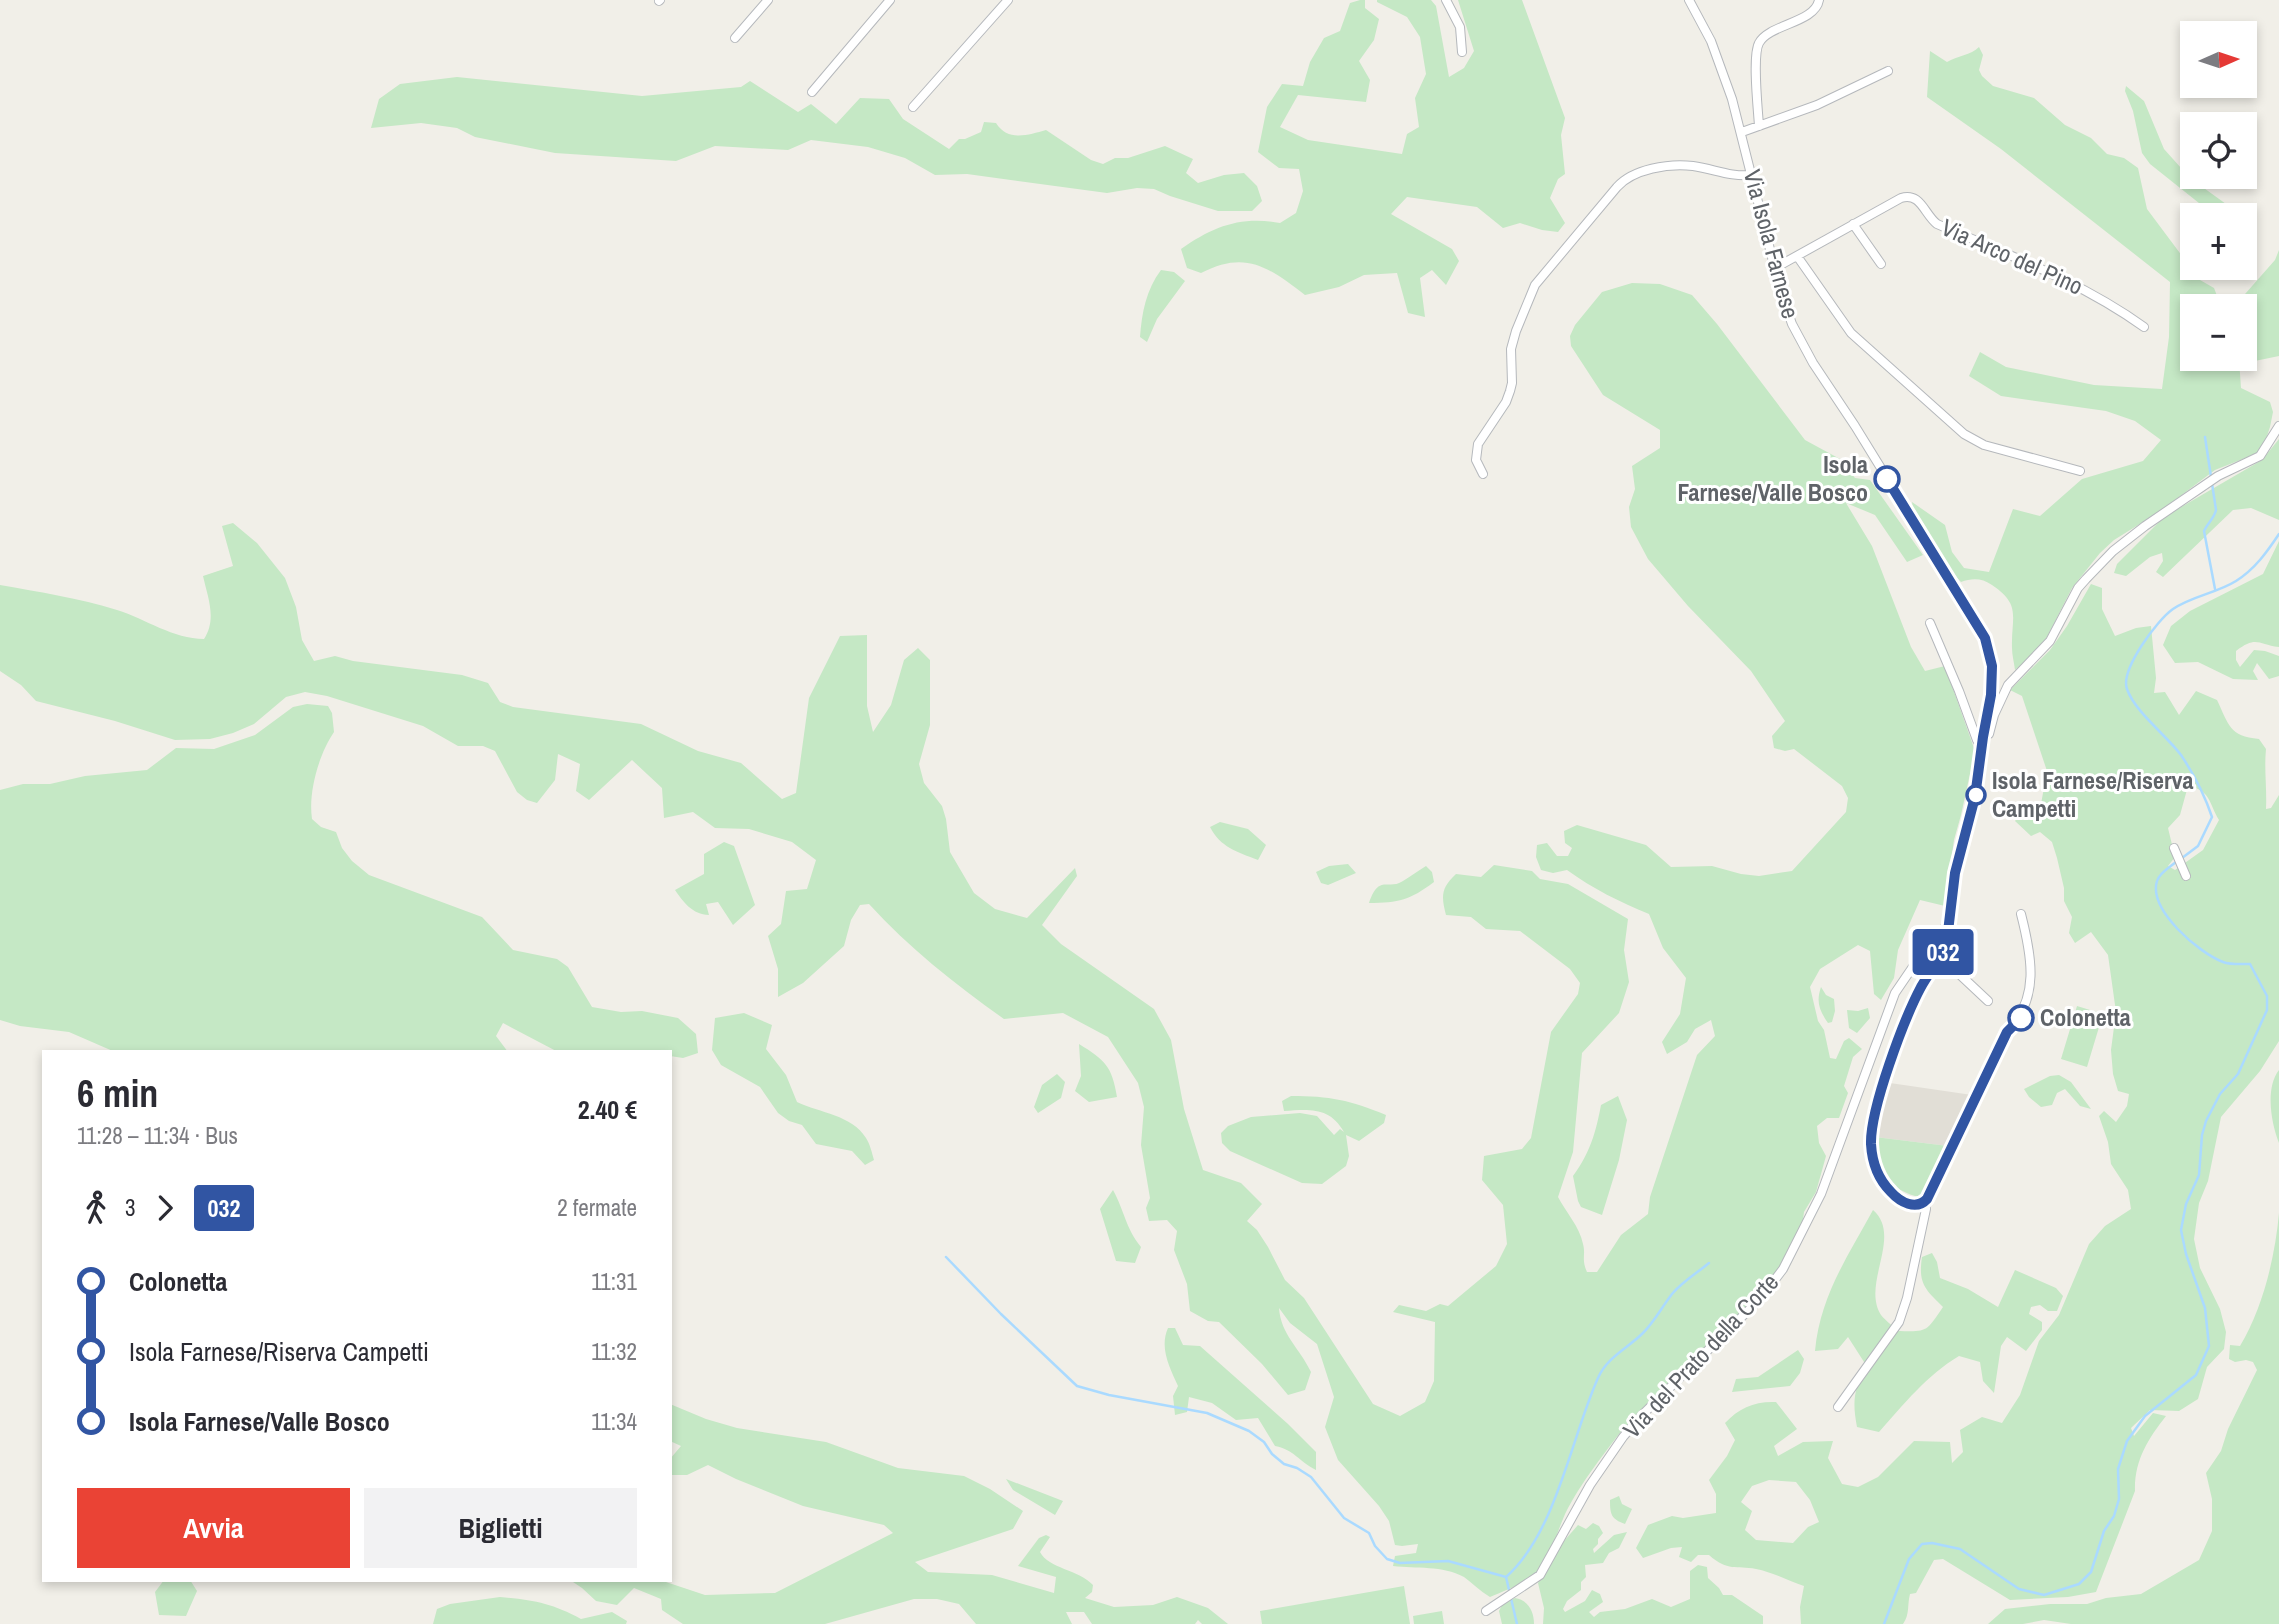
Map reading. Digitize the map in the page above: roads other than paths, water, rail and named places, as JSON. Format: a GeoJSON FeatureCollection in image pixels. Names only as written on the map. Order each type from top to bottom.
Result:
{"type":"FeatureCollection","features":[{"type":"Feature","properties":{"kind":"street"},"geometry":{"type":"LineString","coordinates":[[735,37],[768,0]]}},
{"type":"Feature","properties":{"kind":"street"},"geometry":{"type":"LineString","coordinates":[[812,92],[890,0]]}},
{"type":"Feature","properties":{"kind":"street"},"geometry":{"type":"LineString","coordinates":[[913,107],[1008,0]]}},
{"type":"Feature","properties":{"kind":"street"},"geometry":{"type":"LineString","coordinates":[[1447,0],[1460,27],[1462,52]]}},
{"type":"Feature","properties":{"kind":"street","name":"Via Isola Farnese"},"geometry":{"type":"LineString","coordinates":[[1689,0],[1716,53],[1742,132],[1791,324],[1985,638],[1990,658],[1991,695],[1975,797],[1955,873],[1947,940],[1907,1017],[1873,1125],[1871,1141],[1876,1169],[1898,1200],[1914,1205],[1924,1203],[1927,1199],[2007,1032],[2021,1018],[2026,1007],[2031,959],[2021,914]]}},
{"type":"Feature","properties":{"kind":"street"},"geometry":{"type":"LineString","coordinates":[[1759,126],[1756,55],[1758,44],[1765,36],[1815,11],[1819,0]]}},
{"type":"Feature","properties":{"kind":"street"},"geometry":{"type":"LineString","coordinates":[[1742,132],[1817,105],[1888,71]]}},
{"type":"Feature","properties":{"kind":"street"},"geometry":{"type":"LineString","coordinates":[[1483,474],[1476,460],[1478,444],[1506,402],[1510,391],[1511,349],[1535,285],[1617,187],[1631,175],[1644,170],[1688,166],[1725,175],[1752,175]]}},
{"type":"Feature","properties":{"kind":"street","name":"Via Arco del Pino"},"geometry":{"type":"LineString","coordinates":[[1775,268],[1901,198],[1913,197],[1937,224],[2089,291],[2144,327]]}},
{"type":"Feature","properties":{"kind":"street"},"geometry":{"type":"LineString","coordinates":[[1853,225],[1881,264]]}},
{"type":"Feature","properties":{"kind":"street"},"geometry":{"type":"LineString","coordinates":[[1797,256],[1851,333],[1964,434],[1984,445],[2080,471]]}},
{"type":"Feature","properties":{"kind":"street"},"geometry":{"type":"LineString","coordinates":[[1930,624],[1977,740],[1982,741],[1989,734],[1994,715],[2008,685],[2050,641],[2078,589],[2113,551],[2218,475],[2260,456],[2279,426]]}},
{"type":"Feature","properties":{"kind":"street"},"geometry":{"type":"LineString","coordinates":[[2175,851],[2184,872]]}},
{"type":"Feature","properties":{"kind":"street","name":"Via del Prato della Corte"},"geometry":{"type":"LineString","coordinates":[[1486,1611],[1535,1580],[1546,1568],[1576,1509],[1623,1437],[1761,1298],[1783,1269],[1821,1195],[1895,993],[1925,949],[1949,923]]}},
{"type":"Feature","properties":{"kind":"street"},"geometry":{"type":"LineString","coordinates":[[1940,956],[1988,1000]]}},
{"type":"Feature","properties":{"kind":"street"},"geometry":{"type":"LineString","coordinates":[[1838,1407],[1899,1322],[1907,1298],[1926,1209]]}},
{"type":"Feature","properties":{"kind":"waterway"},"geometry":{"type":"LineString","coordinates":[[2205,437],[2216,510],[2204,531],[2215,589]]}},
{"type":"Feature","properties":{"kind":"waterway"},"geometry":{"type":"LineString","coordinates":[[2182,858],[2198,846],[2212,817],[2181,755],[2131,698],[2126,681],[2129,670],[2141,646],[2166,615],[2180,605],[2229,585],[2243,576],[2260,560],[2279,534]]}},
{"type":"Feature","properties":{"kind":"waterway"},"geometry":{"type":"LineString","coordinates":[[1884,1624],[1909,1559],[1922,1544],[1932,1543],[1960,1549],[2019,1589],[2044,1595],[2079,1584],[2091,1572],[2104,1531],[2114,1516],[2119,1499],[2118,1469],[2127,1441],[2145,1416],[2196,1375],[2209,1346],[2205,1308],[2186,1254],[2181,1230],[2186,1204],[2199,1175],[2202,1135],[2206,1121],[2220,1094],[2238,1074],[2267,1010],[2267,996],[2250,964],[2229,964],[2213,957],[2189,940],[2168,917],[2156,892],[2157,881],[2162,873],[2176,862]]}},
{"type":"Feature","properties":{"kind":"waterway"},"geometry":{"type":"LineString","coordinates":[[946,1257],[1077,1386],[1109,1395],[1207,1413],[1249,1431],[1264,1442],[1272,1454],[1284,1464],[1311,1477],[1344,1518],[1369,1533],[1375,1546],[1387,1559],[1400,1563],[1448,1561],[1506,1577]]}},
{"type":"Feature","properties":{"kind":"waterway"},"geometry":{"type":"LineString","coordinates":[[1517,1624],[1506,1577],[1538,1536],[1550,1511],[1598,1378],[1612,1358],[1647,1329],[1672,1294],[1709,1263]]}},
{"type":"Feature","properties":{"kind":"place","name":"Isola Farnese/Valle Bosco"},"geometry":{"type":"Point","coordinates":[1887,479]}},
{"type":"Feature","properties":{"kind":"place","name":"Isola Farnese/Riserva Campetti"},"geometry":{"type":"Point","coordinates":[1976,795]}},
{"type":"Feature","properties":{"kind":"place","name":"Colonetta"},"geometry":{"type":"Point","coordinates":[2021,1018]}}]}
